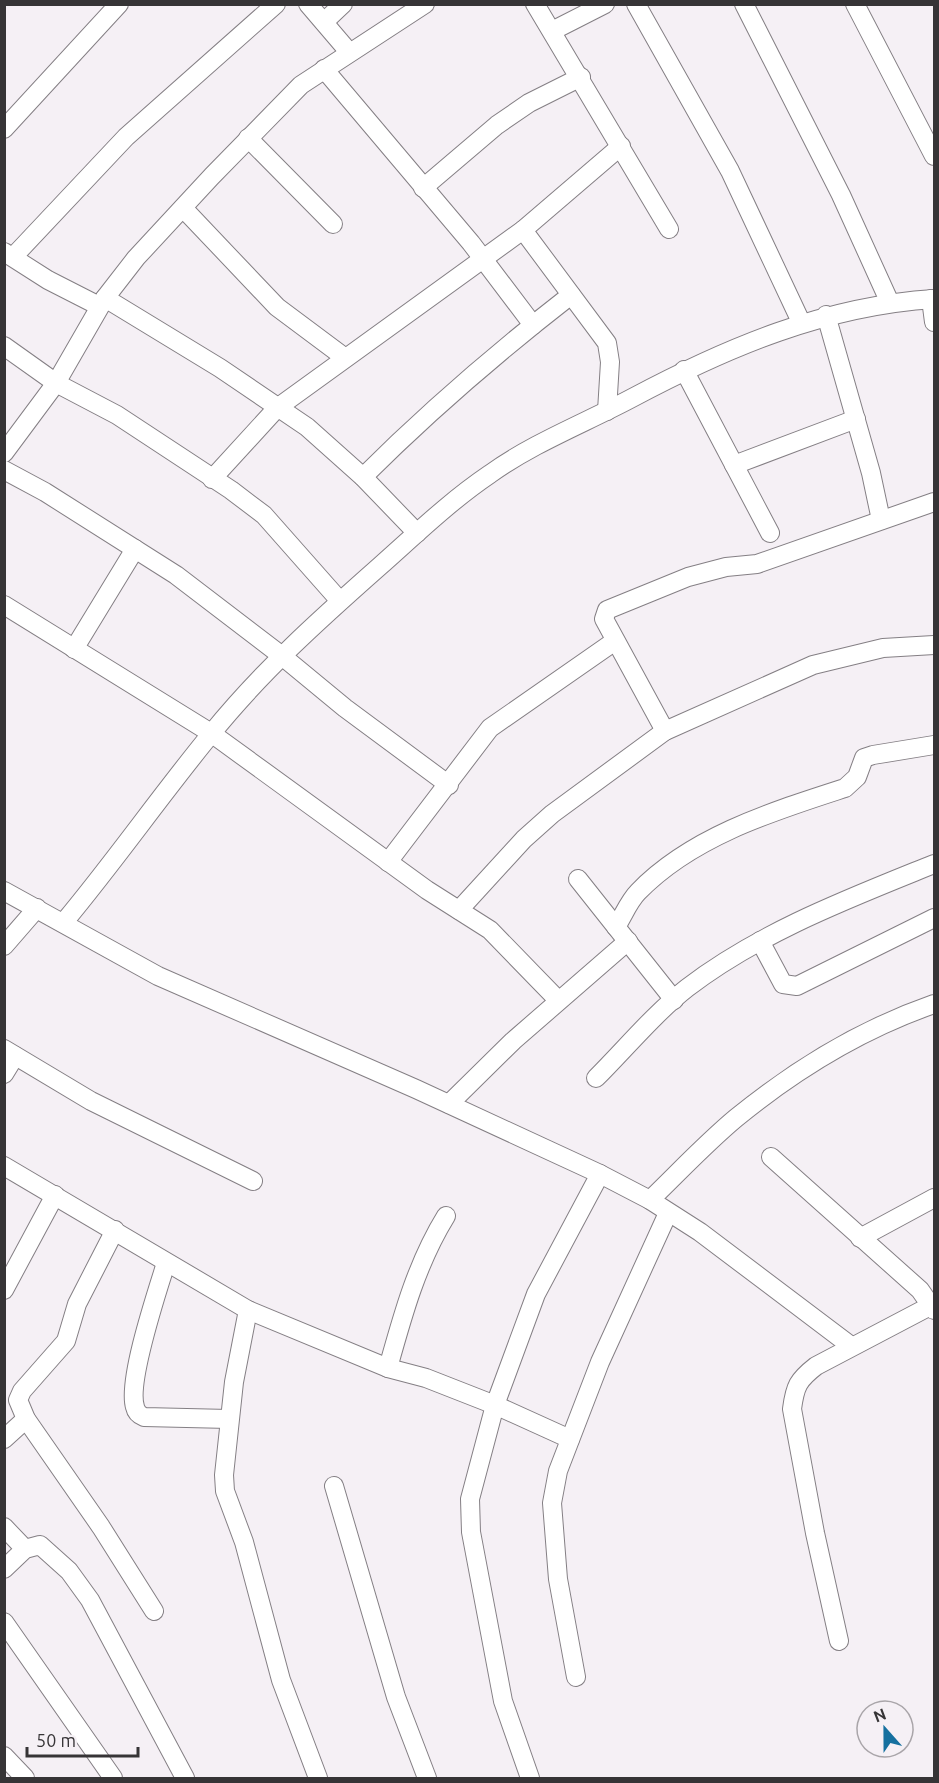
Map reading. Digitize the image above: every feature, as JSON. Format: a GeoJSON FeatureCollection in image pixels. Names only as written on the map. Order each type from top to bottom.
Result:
{"type":"FeatureCollection","features":[{"type":"Feature","properties":{"kind":"street"},"geometry":{"type":"LineString","coordinates":[[4,129],[119,4]]}},
{"type":"Feature","properties":{"kind":"street"},"geometry":{"type":"LineString","coordinates":[[276,4],[126,138],[9,254],[102,302],[220,368],[307,427],[363,477],[417,533]]}},
{"type":"Feature","properties":{"kind":"street"},"geometry":{"type":"LineString","coordinates":[[308,4],[349,52]]}},
{"type":"Feature","properties":{"kind":"street"},"geometry":{"type":"LineString","coordinates":[[324,22],[343,4]]}},
{"type":"Feature","properties":{"kind":"street"},"geometry":{"type":"LineString","coordinates":[[4,453],[56,383],[102,302],[136,258],[278,106],[324,69],[425,4]]}},
{"type":"Feature","properties":{"kind":"street"},"geometry":{"type":"LineString","coordinates":[[535,4],[581,77],[669,229]]}},
{"type":"Feature","properties":{"kind":"street"},"geometry":{"type":"LineString","coordinates":[[552,31],[605,4]]}},
{"type":"Feature","properties":{"kind":"street"},"geometry":{"type":"LineString","coordinates":[[636,4],[730,171],[801,322]]}},
{"type":"Feature","properties":{"kind":"street"},"geometry":{"type":"LineString","coordinates":[[744,4],[841,195],[890,303]]}},
{"type":"Feature","properties":{"kind":"street"},"geometry":{"type":"LineString","coordinates":[[855,4],[934,156]]}},
{"type":"Feature","properties":{"kind":"street"},"geometry":{"type":"LineString","coordinates":[[324,69],[484,260],[533,325]]}},
{"type":"Feature","properties":{"kind":"street"},"geometry":{"type":"LineString","coordinates":[[423,188],[521,108],[581,77]]}},
{"type":"Feature","properties":{"kind":"street"},"geometry":{"type":"LineString","coordinates":[[248,138],[333,224]]}},
{"type":"Feature","properties":{"kind":"street"},"geometry":{"type":"LineString","coordinates":[[212,479],[277,408],[344,357],[484,260],[621,147]]}},
{"type":"Feature","properties":{"kind":"street"},"geometry":{"type":"LineString","coordinates":[[183,208],[277,307],[344,357]]}},
{"type":"Feature","properties":{"kind":"street"},"geometry":{"type":"LineString","coordinates":[[523,230],[607,343],[610,350],[607,411]]}},
{"type":"Feature","properties":{"kind":"street"},"geometry":{"type":"LineString","coordinates":[[363,477],[406,434],[571,295]]}},
{"type":"Feature","properties":{"kind":"street"},"geometry":{"type":"LineString","coordinates":[[64,922],[108,869],[211,733],[282,656],[340,601],[460,495],[493,472],[684,370],[746,341],[801,322],[890,303],[933,299],[934,322]]}},
{"type":"Feature","properties":{"kind":"street"},"geometry":{"type":"LineString","coordinates":[[826,315],[856,419],[881,520]]}},
{"type":"Feature","properties":{"kind":"street"},"geometry":{"type":"LineString","coordinates":[[4,346],[56,383],[117,416],[212,479],[231,489],[264,515],[340,601]]}},
{"type":"Feature","properties":{"kind":"street"},"geometry":{"type":"LineString","coordinates":[[684,370],[770,533]]}},
{"type":"Feature","properties":{"kind":"street"},"geometry":{"type":"LineString","coordinates":[[734,465],[856,419]]}},
{"type":"Feature","properties":{"kind":"street"},"geometry":{"type":"LineString","coordinates":[[4,470],[176,575],[282,656],[345,708],[449,785]]}},
{"type":"Feature","properties":{"kind":"street"},"geometry":{"type":"LineString","coordinates":[[666,731],[604,619],[604,613],[610,607],[688,577],[726,567],[757,564],[934,502]]}},
{"type":"Feature","properties":{"kind":"street"},"geometry":{"type":"LineString","coordinates":[[74,649],[135,549]]}},
{"type":"Feature","properties":{"kind":"street"},"geometry":{"type":"LineString","coordinates":[[4,605],[211,733],[388,862],[490,930],[558,1000]]}},
{"type":"Feature","properties":{"kind":"street"},"geometry":{"type":"LineString","coordinates":[[388,862],[449,785],[490,728],[615,641]]}},
{"type":"Feature","properties":{"kind":"street"},"geometry":{"type":"LineString","coordinates":[[459,910],[518,845],[552,814],[666,731],[813,664],[883,648],[934,645]]}},
{"type":"Feature","properties":{"kind":"street"},"geometry":{"type":"LineString","coordinates":[[449,1104],[558,1000],[622,934],[637,893],[698,848],[730,830],[845,788],[857,777],[864,758],[934,745]]}},
{"type":"Feature","properties":{"kind":"street"},"geometry":{"type":"LineString","coordinates":[[596,1078],[687,988],[760,941],[858,895],[934,864]]}},
{"type":"Feature","properties":{"kind":"street"},"geometry":{"type":"LineString","coordinates":[[578,879],[674,1000]]}},
{"type":"Feature","properties":{"kind":"street"},"geometry":{"type":"LineString","coordinates":[[4,891],[64,922],[158,976],[449,1104],[600,1174],[650,1200],[700,1232],[851,1346]]}},
{"type":"Feature","properties":{"kind":"street"},"geometry":{"type":"LineString","coordinates":[[4,946],[37,908]]}},
{"type":"Feature","properties":{"kind":"street"},"geometry":{"type":"LineString","coordinates":[[760,941],[778,976],[788,987],[797,986],[934,918]]}},
{"type":"Feature","properties":{"kind":"street"},"geometry":{"type":"LineString","coordinates":[[650,1200],[736,1118],[789,1079],[850,1040],[900,1016],[934,1004]]}},
{"type":"Feature","properties":{"kind":"street"},"geometry":{"type":"LineString","coordinates":[[4,1074],[10,1052],[91,1101],[253,1181]]}},
{"type":"Feature","properties":{"kind":"street"},"geometry":{"type":"LineString","coordinates":[[771,1157],[920,1290],[934,1306],[851,1346],[816,1366],[800,1379],[794,1392],[792,1409],[838,1641]]}},
{"type":"Feature","properties":{"kind":"street"},"geometry":{"type":"LineString","coordinates":[[4,1166],[248,1310],[388,1368],[426,1378],[495,1405],[570,1439]]}},
{"type":"Feature","properties":{"kind":"street"},"geometry":{"type":"LineString","coordinates":[[530,1779],[503,1701],[471,1532],[470,1499],[495,1405],[536,1294],[600,1174]]}},
{"type":"Feature","properties":{"kind":"street"},"geometry":{"type":"LineString","coordinates":[[4,1290],[55,1195]]}},
{"type":"Feature","properties":{"kind":"street"},"geometry":{"type":"LineString","coordinates":[[860,1238],[934,1198]]}},
{"type":"Feature","properties":{"kind":"street"},"geometry":{"type":"LineString","coordinates":[[576,1677],[558,1579],[552,1528],[552,1503],[558,1471],[604,1352],[668,1213]]}},
{"type":"Feature","properties":{"kind":"street"},"geometry":{"type":"LineString","coordinates":[[388,1368],[412,1285],[428,1245],[446,1216]]}},
{"type":"Feature","properties":{"kind":"street"},"geometry":{"type":"LineString","coordinates":[[115,1230],[77,1304],[66,1341],[18,1396],[26,1419],[101,1527],[154,1611]]}},
{"type":"Feature","properties":{"kind":"street"},"geometry":{"type":"LineString","coordinates":[[166,1263],[144,1339],[134,1396],[135,1408],[144,1417],[229,1419]]}},
{"type":"Feature","properties":{"kind":"street"},"geometry":{"type":"LineString","coordinates":[[248,1310],[229,1419],[224,1475],[225,1491],[244,1542],[281,1680],[318,1779]]}},
{"type":"Feature","properties":{"kind":"street"},"geometry":{"type":"LineString","coordinates":[[4,1439],[26,1419]]}},
{"type":"Feature","properties":{"kind":"street"},"geometry":{"type":"LineString","coordinates":[[334,1486],[396,1697],[427,1779]]}},
{"type":"Feature","properties":{"kind":"street"},"geometry":{"type":"LineString","coordinates":[[4,1527],[25,1549]]}},
{"type":"Feature","properties":{"kind":"street"},"geometry":{"type":"LineString","coordinates":[[4,1569],[25,1549],[34,1545],[46,1548],[80,1585],[185,1779]]}},
{"type":"Feature","properties":{"kind":"street"},"geometry":{"type":"LineString","coordinates":[[4,1622],[113,1779]]}},
{"type":"Feature","properties":{"kind":"street"},"geometry":{"type":"LineString","coordinates":[[4,1756],[25,1779]]}}]}
